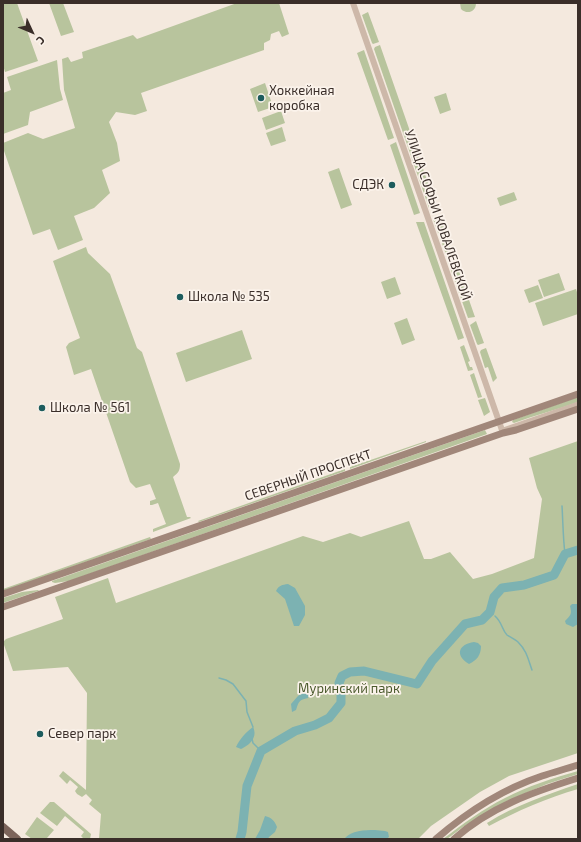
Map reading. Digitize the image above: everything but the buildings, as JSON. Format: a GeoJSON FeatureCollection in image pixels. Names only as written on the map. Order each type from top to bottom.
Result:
{"type":"FeatureCollection","features":[{"type":"Feature","properties":{"kind":"main road","name":"СЕВЕРНЫЙ ПРОСПЕКТ"},"geometry":{"type":"LineString","coordinates":[[3,594],[578,394]]}},
{"type":"Feature","properties":{"kind":"main road","name":"СЕВЕРНЫЙ ПРОСПЕКТ"},"geometry":{"type":"LineString","coordinates":[[3,608],[503,432],[516,430],[578,408]]}},
{"type":"Feature","properties":{"kind":"main road"},"geometry":{"type":"LineString","coordinates":[[46,579],[50,591]]}},
{"type":"Feature","properties":{"kind":"main road"},"geometry":{"type":"LineString","coordinates":[[436,839],[460,820],[496,797],[542,776],[578,765]]}},
{"type":"Feature","properties":{"kind":"main road"},"geometry":{"type":"LineString","coordinates":[[454,839],[483,818],[524,796],[578,778]]}},
{"type":"Feature","properties":{"kind":"main road"},"geometry":{"type":"LineString","coordinates":[[3,827],[17,839]]}},
{"type":"Feature","properties":{"kind":"street","name":"УЛИЦА СОФЬИ КОВАЛЕВСКОЙ"},"geometry":{"type":"LineString","coordinates":[[353,3],[503,432]]}},
{"type":"Feature","properties":{"kind":"street","name":"СЕВЕРНЫЙ ПРОСПЕКТ"},"geometry":{"type":"LineString","coordinates":[[503,432],[578,404]]}},
{"type":"Feature","properties":{"kind":"green space"},"geometry":{"type":"Polygon","coordinates":[[[3,3],[17,3],[38,61],[5,72],[3,65],[3,3]]]}},
{"type":"Feature","properties":{"kind":"green space"},"geometry":{"type":"Polygon","coordinates":[[[49,3],[63,3],[74,32],[61,36],[49,3]]]}},
{"type":"Feature","properties":{"kind":"green space"},"geometry":{"type":"Polygon","coordinates":[[[237,3],[279,3],[289,34],[282,37],[279,31],[271,34],[270,40],[264,43],[264,50],[141,93],[147,111],[135,115],[116,112],[109,122],[117,143],[120,161],[102,170],[110,193],[94,208],[74,216],[83,240],[58,250],[50,229],[33,235],[3,148],[3,143],[28,133],[43,139],[75,128],[64,90],[62,59],[68,57],[71,62],[83,58],[82,52],[133,35],[137,39],[237,3]]]}},
{"type":"Feature","properties":{"kind":"green space"},"geometry":{"type":"Polygon","coordinates":[[[460,3],[476,3],[476,6],[471,12],[466,12],[461,9],[460,3]]]}},
{"type":"Feature","properties":{"kind":"green space"},"geometry":{"type":"Polygon","coordinates":[[[368,12],[379,42],[373,44],[362,15],[368,12]]]}},
{"type":"Feature","properties":{"kind":"green space"},"geometry":{"type":"Polygon","coordinates":[[[380,45],[436,206],[429,208],[374,49],[380,45]]]}},
{"type":"Feature","properties":{"kind":"green space"},"geometry":{"type":"Polygon","coordinates":[[[364,50],[394,138],[388,140],[357,53],[364,50]]]}},
{"type":"Feature","properties":{"kind":"green space"},"geometry":{"type":"Polygon","coordinates":[[[57,60],[60,89],[63,100],[30,112],[28,125],[3,134],[3,93],[11,90],[7,77],[57,60]]]}},
{"type":"Feature","properties":{"kind":"green space","name":"Хоккейная коробка"},"geometry":{"type":"Polygon","coordinates":[[[265,83],[273,107],[258,112],[250,89],[265,83]]]}},
{"type":"Feature","properties":{"kind":"green space"},"geometry":{"type":"Polygon","coordinates":[[[446,93],[451,110],[440,114],[434,97],[446,93]]]}},
{"type":"Feature","properties":{"kind":"green space"},"geometry":{"type":"Polygon","coordinates":[[[281,111],[285,123],[266,130],[262,118],[281,111]]]}},
{"type":"Feature","properties":{"kind":"green space"},"geometry":{"type":"Polygon","coordinates":[[[282,127],[286,141],[271,146],[266,133],[282,127]]]}},
{"type":"Feature","properties":{"kind":"green space"},"geometry":{"type":"Polygon","coordinates":[[[396,142],[420,213],[414,215],[390,145],[396,142]]]}},
{"type":"Feature","properties":{"kind":"green space"},"geometry":{"type":"Polygon","coordinates":[[[339,168],[352,205],[341,209],[328,172],[339,168]]]}},
{"type":"Feature","properties":{"kind":"green space"},"geometry":{"type":"Polygon","coordinates":[[[514,192],[517,200],[500,206],[497,198],[514,192]]]}},
{"type":"Feature","properties":{"kind":"green space"},"geometry":{"type":"Polygon","coordinates":[[[440,216],[453,255],[447,257],[433,219],[440,216]]]}},
{"type":"Feature","properties":{"kind":"green space"},"geometry":{"type":"Polygon","coordinates":[[[416,222],[424,222],[464,338],[458,340],[416,222]]]}},
{"type":"Feature","properties":{"kind":"green space"},"geometry":{"type":"Polygon","coordinates":[[[86,247],[88,253],[110,274],[137,348],[142,352],[180,464],[178,472],[173,477],[187,517],[191,518],[153,532],[153,529],[166,524],[158,503],[150,505],[150,501],[156,499],[150,484],[136,488],[130,482],[91,369],[74,375],[66,347],[69,343],[80,338],[53,261],[86,247]]]}},
{"type":"Feature","properties":{"kind":"green space"},"geometry":{"type":"Polygon","coordinates":[[[455,260],[475,317],[468,318],[448,262],[455,260]]]}},
{"type":"Feature","properties":{"kind":"green space"},"geometry":{"type":"Polygon","coordinates":[[[559,273],[565,290],[544,297],[538,280],[559,273]]]}},
{"type":"Feature","properties":{"kind":"green space"},"geometry":{"type":"Polygon","coordinates":[[[395,277],[401,294],[387,299],[381,282],[395,277]]]}},
{"type":"Feature","properties":{"kind":"green space"},"geometry":{"type":"Polygon","coordinates":[[[538,285],[543,298],[529,303],[524,290],[538,285]]]}},
{"type":"Feature","properties":{"kind":"green space"},"geometry":{"type":"Polygon","coordinates":[[[576,289],[578,295],[578,314],[543,326],[535,303],[576,289]]]}},
{"type":"Feature","properties":{"kind":"green space"},"geometry":{"type":"Polygon","coordinates":[[[407,318],[415,340],[402,345],[394,323],[407,318]]]}},
{"type":"Feature","properties":{"kind":"green space"},"geometry":{"type":"Polygon","coordinates":[[[476,321],[484,343],[478,345],[470,325],[476,321]]]}},
{"type":"Feature","properties":{"kind":"green space"},"geometry":{"type":"Polygon","coordinates":[[[242,330],[252,359],[186,382],[176,353],[242,330]]]}},
{"type":"Feature","properties":{"kind":"green space"},"geometry":{"type":"Polygon","coordinates":[[[464,345],[470,361],[468,362],[473,370],[468,371],[460,347],[464,345]]]}},
{"type":"Feature","properties":{"kind":"green space"},"geometry":{"type":"Polygon","coordinates":[[[486,348],[497,378],[493,382],[488,367],[485,368],[480,352],[486,348]]]}},
{"type":"Feature","properties":{"kind":"green space"},"geometry":{"type":"Polygon","coordinates":[[[474,373],[482,397],[478,398],[470,375],[474,373]]]}},
{"type":"Feature","properties":{"kind":"green space"},"geometry":{"type":"Polygon","coordinates":[[[578,397],[578,402],[514,423],[512,422],[513,420],[578,397]]]}},
{"type":"Feature","properties":{"kind":"green space"},"geometry":{"type":"Polygon","coordinates":[[[485,398],[490,412],[484,416],[478,400],[485,398]]]}},
{"type":"Feature","properties":{"kind":"green space"},"geometry":{"type":"Polygon","coordinates":[[[485,430],[487,434],[69,581],[52,582],[52,581],[485,430]]]}},
{"type":"Feature","properties":{"kind":"green space","name":"Муринский парк"},"geometry":{"type":"Polygon","coordinates":[[[578,441],[578,753],[509,776],[480,792],[431,826],[418,839],[99,839],[101,814],[89,804],[92,800],[86,794],[82,797],[77,794],[75,791],[78,787],[70,780],[67,784],[59,776],[63,771],[86,790],[87,693],[68,667],[13,671],[3,642],[6,639],[63,619],[55,597],[108,578],[116,603],[303,536],[323,542],[350,533],[361,537],[409,521],[424,559],[431,559],[450,552],[473,579],[492,574],[534,558],[542,499],[537,488],[529,458],[578,441]]]}},
{"type":"Feature","properties":{"kind":"green space"},"geometry":{"type":"Polygon","coordinates":[[[426,442],[350,469],[350,467],[426,442]]]}},
{"type":"Feature","properties":{"kind":"green space"},"geometry":{"type":"Polygon","coordinates":[[[345,469],[345,471],[199,522],[198,521],[345,469]]]}},
{"type":"Feature","properties":{"kind":"green space"},"geometry":{"type":"Polygon","coordinates":[[[150,537],[151,539],[3,591],[3,589],[150,537]]]}},
{"type":"Feature","properties":{"kind":"green space"},"geometry":{"type":"Polygon","coordinates":[[[39,590],[3,603],[3,598],[22,592],[39,590]]]}},
{"type":"Feature","properties":{"kind":"green space"},"geometry":{"type":"Polygon","coordinates":[[[578,771],[578,774],[547,784],[507,801],[463,827],[447,839],[443,839],[497,802],[559,776],[578,771]]]}},
{"type":"Feature","properties":{"kind":"green space"},"geometry":{"type":"Polygon","coordinates":[[[578,784],[578,789],[532,805],[489,826],[487,823],[543,796],[578,784]]]}},
{"type":"Feature","properties":{"kind":"green space"},"geometry":{"type":"Polygon","coordinates":[[[50,802],[54,802],[91,834],[90,839],[84,839],[81,836],[84,832],[65,816],[57,826],[40,813],[50,802]]]}},
{"type":"Feature","properties":{"kind":"green space"},"geometry":{"type":"Polygon","coordinates":[[[37,817],[54,830],[47,838],[48,839],[32,839],[25,834],[37,817]]]}},
{"type":"Feature","properties":{"kind":"water"},"geometry":{"type":"Polygon","coordinates":[[[288,584],[295,588],[305,606],[305,615],[299,626],[294,626],[285,599],[276,591],[281,586],[288,584]]]}},
{"type":"Feature","properties":{"kind":"water"},"geometry":{"type":"Polygon","coordinates":[[[572,604],[578,604],[578,624],[573,627],[566,624],[565,621],[569,617],[571,611],[570,606],[572,604]]]}},
{"type":"Feature","properties":{"kind":"water"},"geometry":{"type":"Polygon","coordinates":[[[474,642],[481,646],[480,652],[476,659],[469,664],[461,657],[460,650],[465,645],[474,642]]]}},
{"type":"Feature","properties":{"kind":"water"},"geometry":{"type":"Polygon","coordinates":[[[305,691],[309,692],[308,698],[300,701],[296,710],[292,712],[291,704],[305,691]]]}},
{"type":"Feature","properties":{"kind":"water"},"geometry":{"type":"Polygon","coordinates":[[[253,727],[254,737],[250,743],[241,749],[236,747],[243,736],[253,727]]]}},
{"type":"Feature","properties":{"kind":"water"},"geometry":{"type":"Polygon","coordinates":[[[265,816],[275,823],[277,827],[275,832],[268,839],[255,839],[260,830],[265,816]]]}},
{"type":"Feature","properties":{"kind":"water"},"geometry":{"type":"Polygon","coordinates":[[[362,830],[388,832],[389,837],[386,839],[344,839],[354,832],[362,830]]]}},
{"type":"Feature","properties":{"kind":"waterway"},"geometry":{"type":"LineString","coordinates":[[562,506],[565,554]]}},
{"type":"Feature","properties":{"kind":"waterway"},"geometry":{"type":"LineString","coordinates":[[240,839],[247,786],[261,751],[295,731],[315,725],[329,718],[341,703],[339,683],[342,676],[350,672],[364,671],[417,684],[432,661],[465,624],[482,620],[490,612],[494,597],[502,588],[524,585],[554,575],[565,554],[578,550]]}},
{"type":"Feature","properties":{"kind":"waterway"},"geometry":{"type":"LineString","coordinates":[[495,616],[507,635],[521,645],[527,655],[532,670]]}},
{"type":"Feature","properties":{"kind":"waterway"},"geometry":{"type":"LineString","coordinates":[[219,678],[233,684],[246,701],[247,712],[253,727]]}},
{"type":"Feature","properties":{"kind":"waterway"},"geometry":{"type":"LineString","coordinates":[[252,739],[253,743],[261,751]]}},
{"type":"Feature","properties":{"kind":"place","name":"Хоккейная коробка"},"geometry":{"type":"Point","coordinates":[261,98]}},
{"type":"Feature","properties":{"kind":"place","name":"СДЭК"},"geometry":{"type":"Point","coordinates":[392,185]}},
{"type":"Feature","properties":{"kind":"place","name":"Школа № 535"},"geometry":{"type":"Point","coordinates":[180,297]}},
{"type":"Feature","properties":{"kind":"place","name":"Школа № 561"},"geometry":{"type":"Point","coordinates":[42,408]}},
{"type":"Feature","properties":{"kind":"place","name":"Север парк"},"geometry":{"type":"Point","coordinates":[40,734]}}]}
